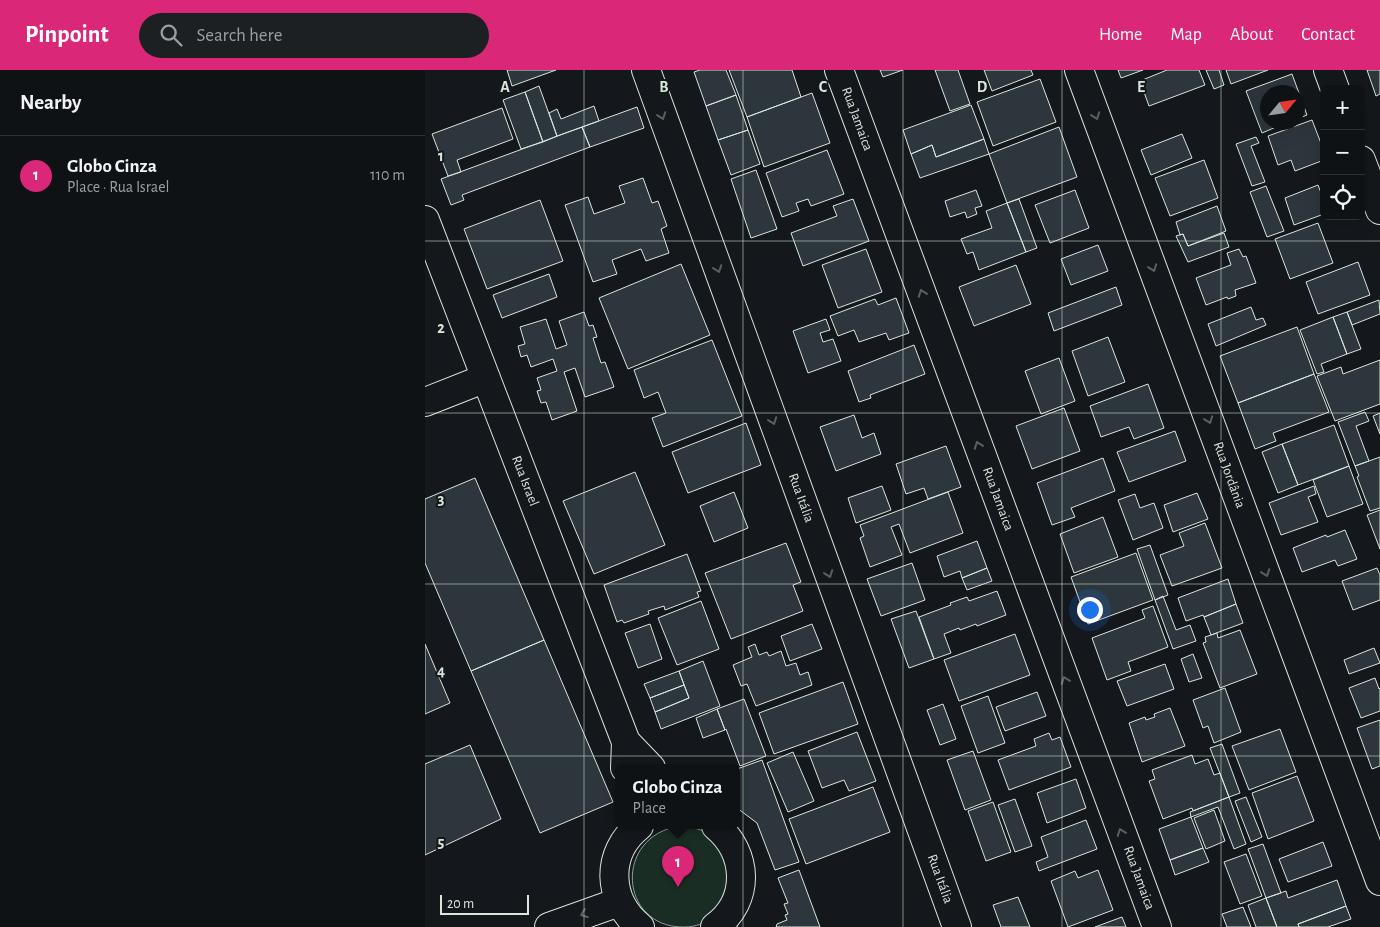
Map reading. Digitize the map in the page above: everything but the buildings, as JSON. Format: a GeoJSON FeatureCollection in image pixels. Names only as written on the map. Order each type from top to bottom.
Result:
{"type":"FeatureCollection","features":[{"type":"Feature","properties":{"kind":"street","name":"Rua Itália"},"geometry":{"type":"LineString","coordinates":[[645,70],[957,927]]}},
{"type":"Feature","properties":{"kind":"street","name":"Rua Jamaica"},"geometry":{"type":"LineString","coordinates":[[839,70],[1157,927]]}},
{"type":"Feature","properties":{"kind":"street","name":"Rua Jordânia"},"geometry":{"type":"LineString","coordinates":[[1079,70],[1380,880]]}},
{"type":"Feature","properties":{"kind":"street"},"geometry":{"type":"LineString","coordinates":[[1328,70],[1334,85]]}},
{"type":"Feature","properties":{"kind":"street"},"geometry":{"type":"LineString","coordinates":[[1365,171],[1380,210]]}},
{"type":"Feature","properties":{"kind":"street","name":"Rua Israel"},"geometry":{"type":"LineString","coordinates":[[425,220],[486,378],[625,755],[643,764]]}},
{"type":"Feature","properties":{"kind":"street"},"geometry":{"type":"LineString","coordinates":[[425,402],[486,378]]}},
{"type":"Feature","properties":{"kind":"street"},"geometry":{"type":"LineString","coordinates":[[719,829],[735,848],[740,865],[741,882],[737,899],[724,923]]}},
{"type":"Feature","properties":{"kind":"street"},"geometry":{"type":"LineString","coordinates":[[630,831],[620,848],[615,865],[614,884],[619,902],[630,919],[640,927]]}},
{"type":"Feature","properties":{"kind":"street"},"geometry":{"type":"LineString","coordinates":[[549,927],[619,902]]}},
{"type":"Feature","properties":{"kind":"green space"},"geometry":{"type":"Polygon","coordinates":[[[671,829],[698,829],[711,835],[719,843],[727,863],[732,886],[705,922],[688,927],[662,923],[646,913],[636,898],[632,880],[635,862],[643,846],[658,833],[671,829]]]}},
{"type":"Feature","properties":{"kind":"place","name":"Globo Cinza"},"geometry":{"type":"Point","coordinates":[678,887]}}]}
